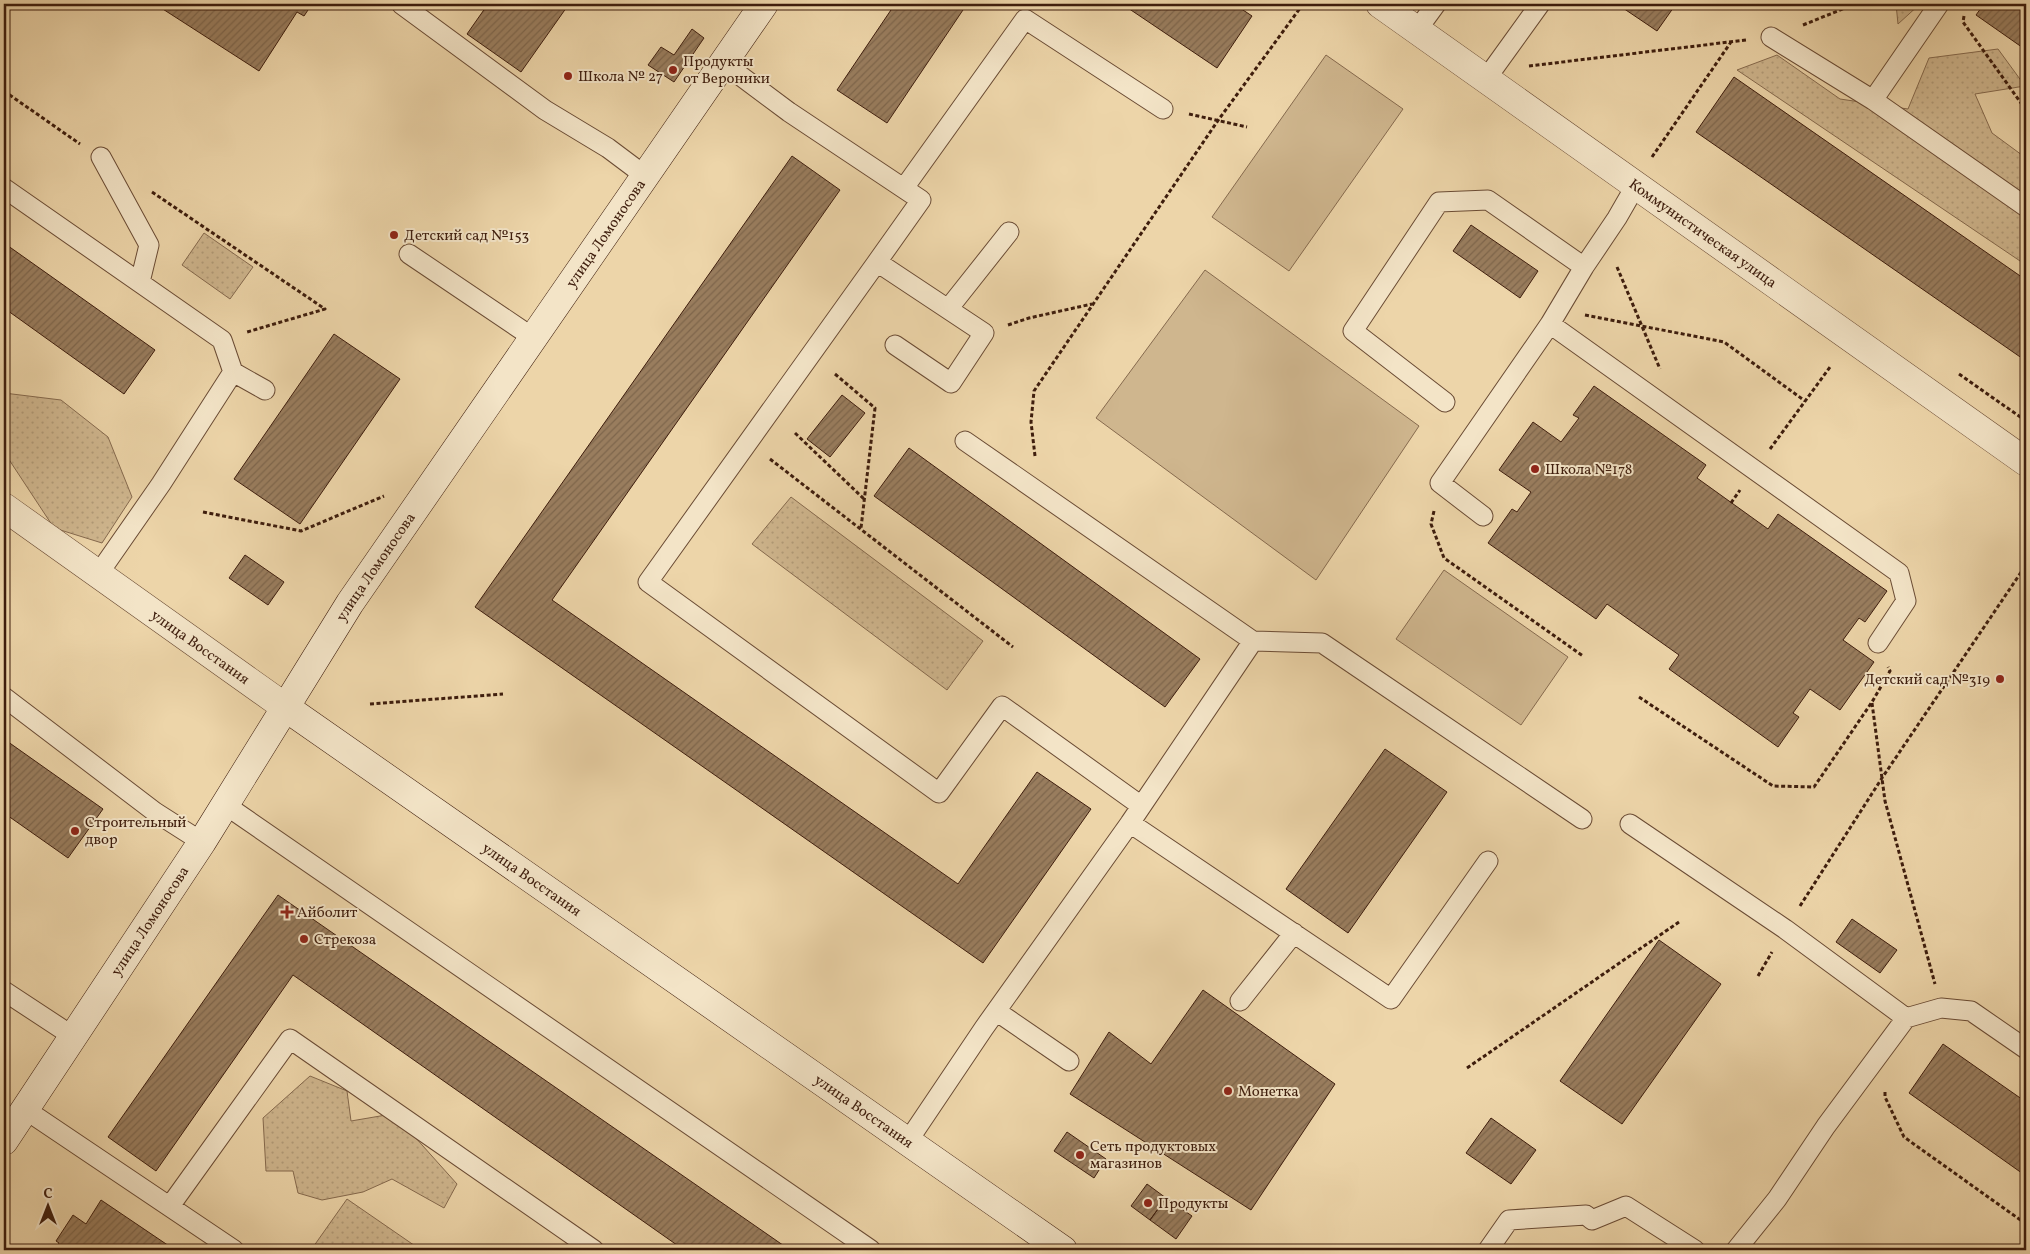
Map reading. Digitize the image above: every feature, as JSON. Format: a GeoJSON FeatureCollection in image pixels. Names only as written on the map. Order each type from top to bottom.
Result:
{"type":"FeatureCollection","features":[{"type":"Feature","properties":{"kind":"street","name":"улица Ломоносова"},"geometry":{"type":"LineString","coordinates":[[4,1141],[202,842],[350,603],[722,62],[764,4]]}},
{"type":"Feature","properties":{"kind":"street","name":"Коммунистическая улица"},"geometry":{"type":"LineString","coordinates":[[1380,4],[2026,462]]}},
{"type":"Feature","properties":{"kind":"street","name":"улица Восстания"},"geometry":{"type":"LineString","coordinates":[[4,506],[285,707],[1063,1250]]}},
{"type":"Feature","properties":{"kind":"lane"},"geometry":{"type":"LineString","coordinates":[[401,4],[545,110],[614,153],[644,176]]}},
{"type":"Feature","properties":{"kind":"lane"},"geometry":{"type":"LineString","coordinates":[[1417,30],[1436,4]]}},
{"type":"Feature","properties":{"kind":"lane"},"geometry":{"type":"LineString","coordinates":[[1486,79],[1540,4]]}},
{"type":"Feature","properties":{"kind":"lane"},"geometry":{"type":"LineString","coordinates":[[1873,100],[1939,4]]}},
{"type":"Feature","properties":{"kind":"lane"},"geometry":{"type":"LineString","coordinates":[[904,188],[1025,18],[1163,109]]}},
{"type":"Feature","properties":{"kind":"lane"},"geometry":{"type":"LineString","coordinates":[[1770,37],[1873,100],[2026,207]]}},
{"type":"Feature","properties":{"kind":"lane"},"geometry":{"type":"LineString","coordinates":[[722,62],[789,112],[921,200],[648,582],[940,793],[1002,706],[1140,805]]}},
{"type":"Feature","properties":{"kind":"lane"},"geometry":{"type":"LineString","coordinates":[[101,157],[148,245],[140,282]]}},
{"type":"Feature","properties":{"kind":"lane"},"geometry":{"type":"LineString","coordinates":[[1483,516],[1440,483],[1554,317],[1636,185]]}},
{"type":"Feature","properties":{"kind":"lane"},"geometry":{"type":"LineString","coordinates":[[4,188],[222,340],[233,372],[265,390]]}},
{"type":"Feature","properties":{"kind":"lane"},"geometry":{"type":"LineString","coordinates":[[1445,402],[1354,331],[1439,202],[1488,200],[1584,268]]}},
{"type":"Feature","properties":{"kind":"lane"},"geometry":{"type":"LineString","coordinates":[[948,309],[1009,232]]}},
{"type":"Feature","properties":{"kind":"lane"},"geometry":{"type":"LineString","coordinates":[[409,254],[532,337]]}},
{"type":"Feature","properties":{"kind":"lane"},"geometry":{"type":"LineString","coordinates":[[877,262],[984,333],[951,382],[895,344]]}},
{"type":"Feature","properties":{"kind":"lane"},"geometry":{"type":"LineString","coordinates":[[1554,317],[1754,470],[1899,573],[1906,601],[1878,643]]}},
{"type":"Feature","properties":{"kind":"lane"},"geometry":{"type":"LineString","coordinates":[[98,573],[161,484],[233,372]]}},
{"type":"Feature","properties":{"kind":"lane"},"geometry":{"type":"LineString","coordinates":[[965,441],[1253,641],[1322,642],[1582,819]]}},
{"type":"Feature","properties":{"kind":"lane"},"geometry":{"type":"LineString","coordinates":[[908,1142],[996,1011],[1130,823],[1140,805],[1253,641]]}},
{"type":"Feature","properties":{"kind":"lane"},"geometry":{"type":"LineString","coordinates":[[4,697],[156,812],[202,842]]}},
{"type":"Feature","properties":{"kind":"lane"},"geometry":{"type":"LineString","coordinates":[[224,804],[871,1250]]}},
{"type":"Feature","properties":{"kind":"lane"},"geometry":{"type":"LineString","coordinates":[[1130,823],[1391,999],[1488,861]]}},
{"type":"Feature","properties":{"kind":"lane"},"geometry":{"type":"LineString","coordinates":[[1630,824],[1785,929],[1906,1018]]}},
{"type":"Feature","properties":{"kind":"lane"},"geometry":{"type":"LineString","coordinates":[[1240,1001],[1294,933]]}},
{"type":"Feature","properties":{"kind":"lane"},"geometry":{"type":"LineString","coordinates":[[4,991],[74,1037]]}},
{"type":"Feature","properties":{"kind":"lane"},"geometry":{"type":"LineString","coordinates":[[1736,1250],[1776,1199],[1826,1126],[1906,1018],[1941,1008],[1971,1011],[2026,1049]]}},
{"type":"Feature","properties":{"kind":"lane"},"geometry":{"type":"LineString","coordinates":[[996,1011],[1069,1061]]}},
{"type":"Feature","properties":{"kind":"lane"},"geometry":{"type":"LineString","coordinates":[[170,1206],[290,1039],[594,1250]]}},
{"type":"Feature","properties":{"kind":"lane"},"geometry":{"type":"LineString","coordinates":[[26,1110],[234,1250]]}},
{"type":"Feature","properties":{"kind":"lane"},"geometry":{"type":"LineString","coordinates":[[1488,1250],[1509,1220],[1586,1215],[1592,1220],[1626,1206],[1695,1250]]}},
{"type":"Feature","properties":{"kind":"path"},"geometry":{"type":"LineString","coordinates":[[1039,492],[1031,422],[1034,391],[1219,119],[1303,4]]}},
{"type":"Feature","properties":{"kind":"path"},"geometry":{"type":"LineString","coordinates":[[1524,67],[1770,37],[1855,4]]}},
{"type":"Feature","properties":{"kind":"path"},"geometry":{"type":"LineString","coordinates":[[1964,13],[1963,22],[2026,110]]}},
{"type":"Feature","properties":{"kind":"path"},"geometry":{"type":"LineString","coordinates":[[1652,157],[1732,41]]}},
{"type":"Feature","properties":{"kind":"path"},"geometry":{"type":"LineString","coordinates":[[4,92],[101,157]]}},
{"type":"Feature","properties":{"kind":"path"},"geometry":{"type":"LineString","coordinates":[[1163,109],[1219,119],[1247,127]]}},
{"type":"Feature","properties":{"kind":"path"},"geometry":{"type":"LineString","coordinates":[[149,190],[325,309],[222,340]]}},
{"type":"Feature","properties":{"kind":"path"},"geometry":{"type":"LineString","coordinates":[[1605,236],[1661,370]]}},
{"type":"Feature","properties":{"kind":"path"},"geometry":{"type":"LineString","coordinates":[[984,333],[1029,318],[1093,304]]}},
{"type":"Feature","properties":{"kind":"path"},"geometry":{"type":"LineString","coordinates":[[1554,317],[1641,326],[1724,342],[1805,401]]}},
{"type":"Feature","properties":{"kind":"path"},"geometry":{"type":"LineString","coordinates":[[1731,503],[1830,367]]}},
{"type":"Feature","properties":{"kind":"path"},"geometry":{"type":"LineString","coordinates":[[835,374],[875,408],[860,529]]}},
{"type":"Feature","properties":{"kind":"path"},"geometry":{"type":"LineString","coordinates":[[795,433],[864,499]]}},
{"type":"Feature","properties":{"kind":"path"},"geometry":{"type":"LineString","coordinates":[[770,459],[1013,647]]}},
{"type":"Feature","properties":{"kind":"path"},"geometry":{"type":"LineString","coordinates":[[1440,483],[1431,524],[1444,558],[1583,656]]}},
{"type":"Feature","properties":{"kind":"path"},"geometry":{"type":"LineString","coordinates":[[203,512],[301,531],[384,496]]}},
{"type":"Feature","properties":{"kind":"path"},"geometry":{"type":"LineString","coordinates":[[1758,976],[1785,929],[1882,778],[2026,565]]}},
{"type":"Feature","properties":{"kind":"path"},"geometry":{"type":"LineString","coordinates":[[1639,697],[1773,786],[1814,787],[1872,702],[1890,671],[1878,643]]}},
{"type":"Feature","properties":{"kind":"path"},"geometry":{"type":"LineString","coordinates":[[370,704],[504,694]]}},
{"type":"Feature","properties":{"kind":"path"},"geometry":{"type":"LineString","coordinates":[[1872,702],[1885,801],[1941,1008]]}},
{"type":"Feature","properties":{"kind":"path"},"geometry":{"type":"LineString","coordinates":[[1467,1068],[1679,922]]}},
{"type":"Feature","properties":{"kind":"path"},"geometry":{"type":"LineString","coordinates":[[1886,1088],[1885,1097],[1904,1137],[2026,1224]]}},
{"type":"Feature","properties":{"kind":"shaded area"},"geometry":{"type":"Polygon","coordinates":[[[1896,4],[1920,4],[1898,24],[1896,4]]]}},
{"type":"Feature","properties":{"kind":"shaded area"},"geometry":{"type":"Polygon","coordinates":[[[1998,49],[2025,86],[1975,94],[1992,133],[2026,158],[2026,265],[1737,70],[1777,55],[1840,99],[1908,109],[1929,58],[1998,49]]]}},
{"type":"Feature","properties":{"kind":"shaded area"},"geometry":{"type":"Polygon","coordinates":[[[1326,55],[1403,109],[1289,271],[1212,217],[1326,55]]]}},
{"type":"Feature","properties":{"kind":"shaded area"},"geometry":{"type":"Polygon","coordinates":[[[204,233],[253,267],[230,299],[182,265],[204,233]]]}},
{"type":"Feature","properties":{"kind":"shaded area"},"geometry":{"type":"Polygon","coordinates":[[[1205,270],[1419,426],[1316,580],[1096,418],[1205,270]]]}},
{"type":"Feature","properties":{"kind":"shaded area"},"geometry":{"type":"Polygon","coordinates":[[[4,393],[61,400],[108,437],[132,497],[102,543],[54,528],[4,452],[4,393]]]}},
{"type":"Feature","properties":{"kind":"shaded area"},"geometry":{"type":"Polygon","coordinates":[[[791,497],[983,641],[947,690],[752,544],[791,497]]]}},
{"type":"Feature","properties":{"kind":"shaded area"},"geometry":{"type":"Polygon","coordinates":[[[1444,570],[1568,657],[1521,725],[1396,639],[1444,570]]]}},
{"type":"Feature","properties":{"kind":"shaded area"},"geometry":{"type":"Polygon","coordinates":[[[310,1076],[347,1091],[351,1121],[386,1115],[414,1136],[457,1184],[444,1208],[392,1179],[363,1192],[322,1200],[298,1193],[293,1171],[266,1171],[263,1118],[310,1076]]]}},
{"type":"Feature","properties":{"kind":"shaded area"},"geometry":{"type":"Polygon","coordinates":[[[347,1199],[421,1250],[311,1250],[347,1199]]]}},
{"type":"Feature","properties":{"kind":"building"},"geometry":{"type":"Polygon","coordinates":[[[155,4],[312,4],[304,16],[297,12],[259,71],[155,4]]]}},
{"type":"Feature","properties":{"kind":"building"},"geometry":{"type":"Polygon","coordinates":[[[488,4],[569,4],[521,72],[467,34],[488,4]]]}},
{"type":"Feature","properties":{"kind":"building"},"geometry":{"type":"Polygon","coordinates":[[[895,4],[967,4],[887,123],[837,90],[895,4]]]}},
{"type":"Feature","properties":{"kind":"building"},"geometry":{"type":"Polygon","coordinates":[[[1122,4],[1234,4],[1252,16],[1217,68],[1122,4]]]}},
{"type":"Feature","properties":{"kind":"building"},"geometry":{"type":"Polygon","coordinates":[[[1617,4],[1676,4],[1657,31],[1617,4]]]}},
{"type":"Feature","properties":{"kind":"building"},"geometry":{"type":"Polygon","coordinates":[[[1984,4],[2026,4],[2026,50],[1976,15],[1984,4]]]}},
{"type":"Feature","properties":{"kind":"building"},"geometry":{"type":"Polygon","coordinates":[[[692,29],[704,38],[674,82],[648,65],[661,47],[674,55],[692,29]]]}},
{"type":"Feature","properties":{"kind":"building"},"geometry":{"type":"Polygon","coordinates":[[[1734,77],[2026,280],[2026,361],[1696,132],[1734,77]]]}},
{"type":"Feature","properties":{"kind":"building"},"geometry":{"type":"Polygon","coordinates":[[[792,156],[840,190],[552,600],[958,884],[1037,772],[1091,809],[983,963],[475,607],[792,156]]]}},
{"type":"Feature","properties":{"kind":"building"},"geometry":{"type":"Polygon","coordinates":[[[1471,225],[1538,271],[1520,298],[1453,251],[1471,225]]]}},
{"type":"Feature","properties":{"kind":"building"},"geometry":{"type":"Polygon","coordinates":[[[4,243],[155,350],[124,394],[4,308],[4,243]]]}},
{"type":"Feature","properties":{"kind":"building"},"geometry":{"type":"Polygon","coordinates":[[[334,334],[400,379],[300,524],[234,479],[334,334]]]}},
{"type":"Feature","properties":{"kind":"building"},"geometry":{"type":"Polygon","coordinates":[[[1594,386],[1706,465],[1697,478],[1768,529],[1778,514],[1887,591],[1865,622],[1859,618],[1843,640],[1874,662],[1840,710],[1810,689],[1793,713],[1799,717],[1778,747],[1669,669],[1679,655],[1607,604],[1596,619],[1488,543],[1512,509],[1517,512],[1531,492],[1499,470],[1533,422],[1561,442],[1579,418],[1573,415],[1594,386]]]}},
{"type":"Feature","properties":{"kind":"building"},"geometry":{"type":"Polygon","coordinates":[[[842,395],[865,413],[830,457],[807,439],[842,395]]]}},
{"type":"Feature","properties":{"kind":"building"},"geometry":{"type":"Polygon","coordinates":[[[909,448],[1200,659],[1165,707],[874,496],[909,448]]]}},
{"type":"Feature","properties":{"kind":"building"},"geometry":{"type":"Polygon","coordinates":[[[245,555],[284,582],[268,605],[229,578],[245,555]]]}},
{"type":"Feature","properties":{"kind":"building"},"geometry":{"type":"Polygon","coordinates":[[[4,739],[103,809],[68,858],[4,813],[4,739]]]}},
{"type":"Feature","properties":{"kind":"building"},"geometry":{"type":"Polygon","coordinates":[[[1385,749],[1447,792],[1348,933],[1286,889],[1385,749]]]}},
{"type":"Feature","properties":{"kind":"building"},"geometry":{"type":"Polygon","coordinates":[[[278,895],[790,1250],[684,1250],[293,975],[156,1171],[108,1137],[278,895]]]}},
{"type":"Feature","properties":{"kind":"building"},"geometry":{"type":"Polygon","coordinates":[[[1852,919],[1897,950],[1880,973],[1836,942],[1852,919]]]}},
{"type":"Feature","properties":{"kind":"building"},"geometry":{"type":"Polygon","coordinates":[[[1659,940],[1721,984],[1622,1124],[1560,1081],[1659,940]]]}},
{"type":"Feature","properties":{"kind":"building"},"geometry":{"type":"Polygon","coordinates":[[[1203,990],[1335,1084],[1251,1210],[1070,1094],[1109,1032],[1151,1064],[1203,990]]]}},
{"type":"Feature","properties":{"kind":"building"},"geometry":{"type":"Polygon","coordinates":[[[1943,1044],[2026,1102],[2026,1176],[1909,1093],[1943,1044]]]}},
{"type":"Feature","properties":{"kind":"building"},"geometry":{"type":"Polygon","coordinates":[[[1491,1118],[1536,1150],[1511,1184],[1466,1153],[1491,1118]]]}},
{"type":"Feature","properties":{"kind":"building","name":"Сеть продуктовых магазинов"},"geometry":{"type":"Polygon","coordinates":[[[1067,1132],[1106,1159],[1094,1178],[1054,1151],[1067,1132]]]}},
{"type":"Feature","properties":{"kind":"building"},"geometry":{"type":"Polygon","coordinates":[[[1147,1184],[1166,1198],[1150,1220],[1131,1206],[1147,1184]]]}},
{"type":"Feature","properties":{"kind":"building"},"geometry":{"type":"Polygon","coordinates":[[[1166,1198],[1192,1216],[1176,1239],[1150,1220],[1166,1198]]]}},
{"type":"Feature","properties":{"kind":"building"},"geometry":{"type":"Polygon","coordinates":[[[101,1200],[175,1250],[55,1250],[59,1243],[56,1241],[73,1215],[86,1224],[101,1200]]]}},
{"type":"Feature","properties":{"kind":"place","name":"Продукты от Вероники"},"geometry":{"type":"Point","coordinates":[673,70]}},
{"type":"Feature","properties":{"kind":"place","name":"Школа № 27"},"geometry":{"type":"Point","coordinates":[568,76]}},
{"type":"Feature","properties":{"kind":"place","name":"Детский сад №153"},"geometry":{"type":"Point","coordinates":[394,235]}},
{"type":"Feature","properties":{"kind":"place","name":"Школа №178"},"geometry":{"type":"Point","coordinates":[1535,469]}},
{"type":"Feature","properties":{"kind":"place","name":"Детский сад №319"},"geometry":{"type":"Point","coordinates":[2000,679]}},
{"type":"Feature","properties":{"kind":"place","name":"Строительный двор"},"geometry":{"type":"Point","coordinates":[75,831]}},
{"type":"Feature","properties":{"kind":"place","name":"Айболит"},"geometry":{"type":"Point","coordinates":[287,912]}},
{"type":"Feature","properties":{"kind":"place","name":"Стрекоза"},"geometry":{"type":"Point","coordinates":[304,939]}},
{"type":"Feature","properties":{"kind":"place","name":"Монетка"},"geometry":{"type":"Point","coordinates":[1228,1091]}},
{"type":"Feature","properties":{"kind":"place","name":"Сеть продуктовых магазинов"},"geometry":{"type":"Point","coordinates":[1080,1155]}},
{"type":"Feature","properties":{"kind":"place","name":"Продукты"},"geometry":{"type":"Point","coordinates":[1148,1203]}}]}
